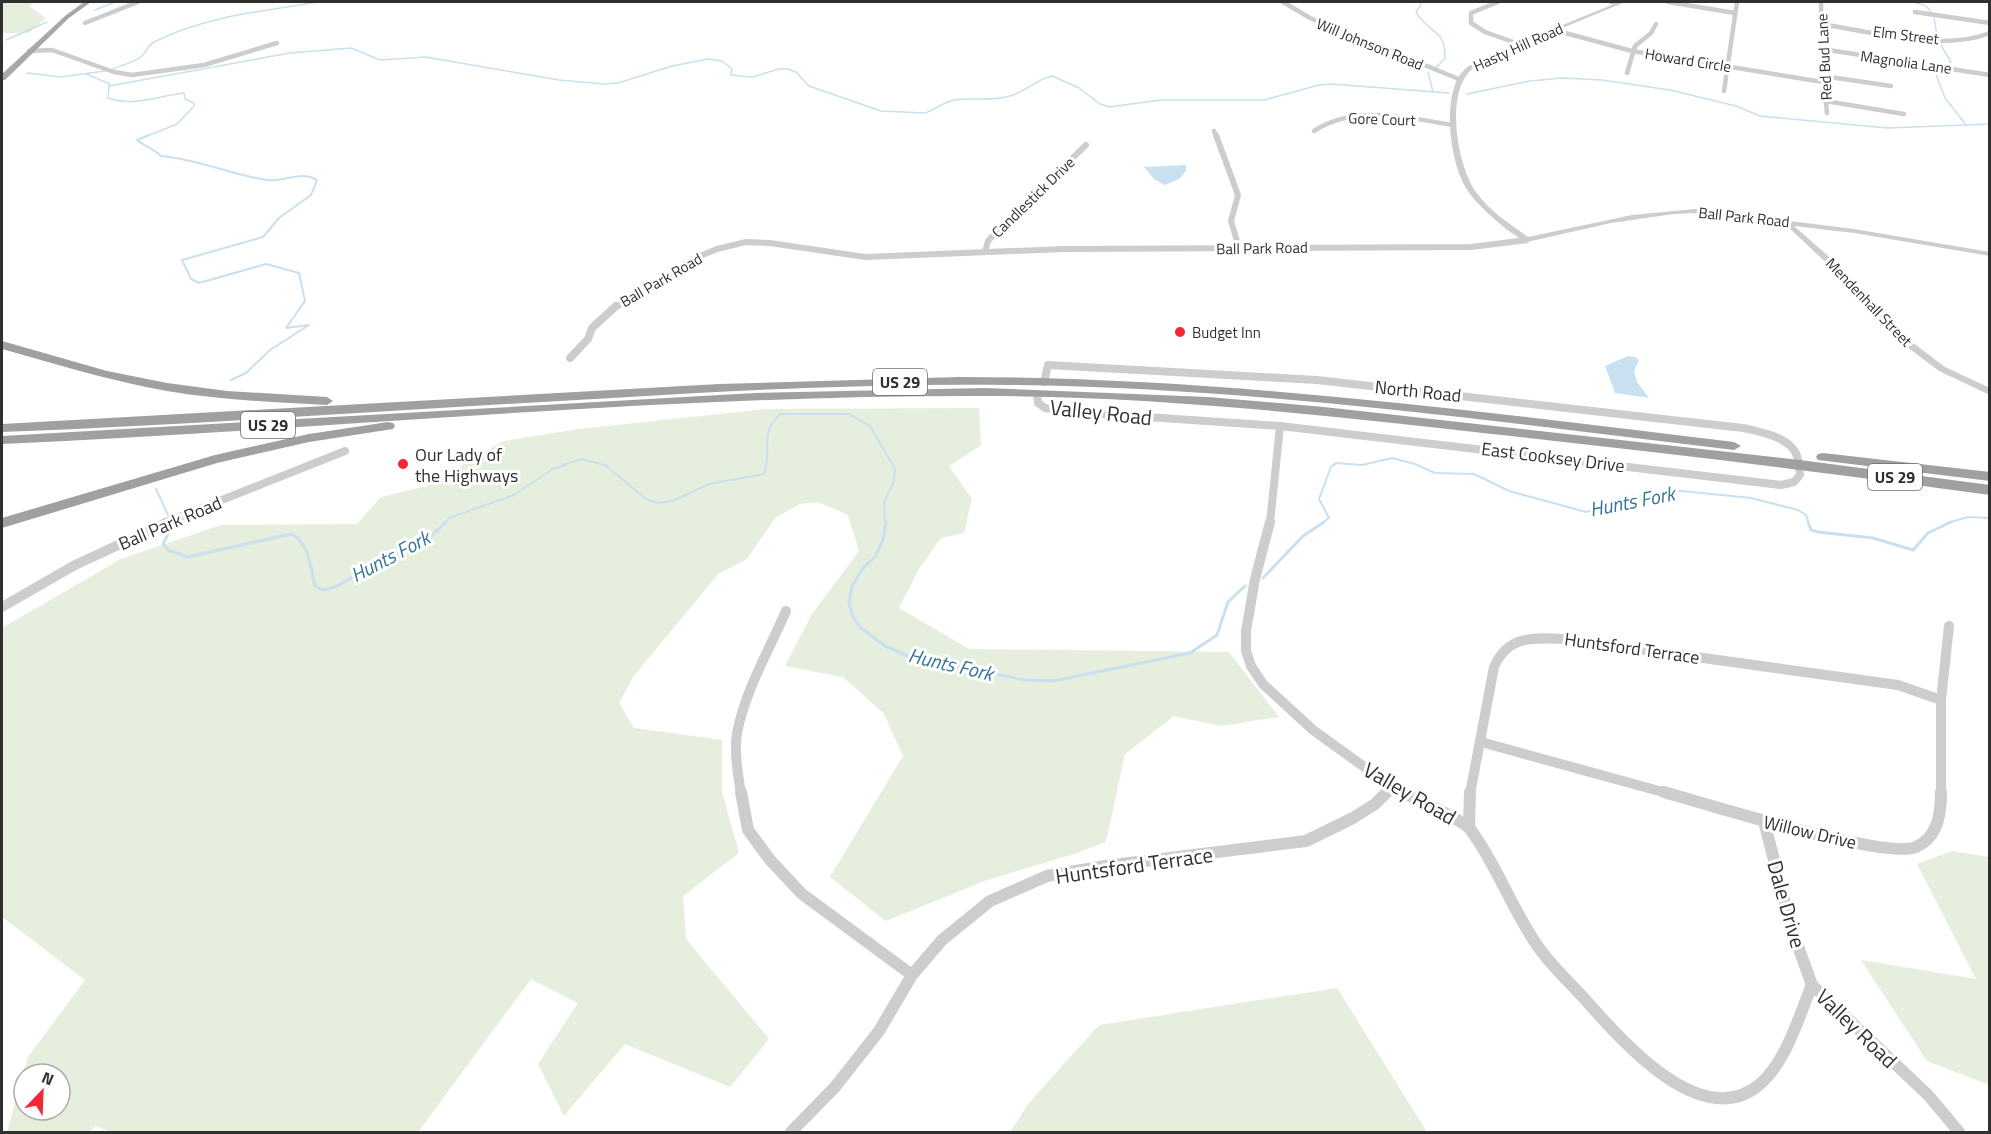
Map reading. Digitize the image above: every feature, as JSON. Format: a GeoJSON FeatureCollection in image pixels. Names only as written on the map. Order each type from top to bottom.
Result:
{"type":"FeatureCollection","features":[{"type":"Feature","properties":{"kind":"highway"},"geometry":{"type":"LineString","coordinates":[[2,345],[84,368],[165,387],[231,396],[331,401],[495,400]]}},
{"type":"Feature","properties":{"kind":"highway","name":"US 29"},"geometry":{"type":"LineString","coordinates":[[2,428],[825,383],[1126,384],[1453,412],[1798,459],[1989,490]]}},
{"type":"Feature","properties":{"kind":"highway","name":"US 29"},"geometry":{"type":"LineString","coordinates":[[2,440],[755,396],[855,393],[1037,394],[1208,401],[1324,411],[1989,477]]}},
{"type":"Feature","properties":{"kind":"highway"},"geometry":{"type":"LineString","coordinates":[[2,523],[215,459],[309,438],[521,410]]}},
{"type":"Feature","properties":{"kind":"main road"},"geometry":{"type":"LineString","coordinates":[[2,78],[66,16],[77,2]]}},
{"type":"Feature","properties":{"kind":"main road"},"geometry":{"type":"LineString","coordinates":[[66,16],[88,2]]}},
{"type":"Feature","properties":{"kind":"street"},"geometry":{"type":"LineString","coordinates":[[86,23],[138,2]]}},
{"type":"Feature","properties":{"kind":"street","name":"Will Johnson Road"},"geometry":{"type":"LineString","coordinates":[[1283,2],[1310,18],[1461,80]]}},
{"type":"Feature","properties":{"kind":"street"},"geometry":{"type":"LineString","coordinates":[[1498,2],[1471,14],[1471,23],[1485,32],[1519,44]]}},
{"type":"Feature","properties":{"kind":"street"},"geometry":{"type":"LineString","coordinates":[[1611,2],[1620,2]]}},
{"type":"Feature","properties":{"kind":"street","name":"Hasty Hill Road"},"geometry":{"type":"LineString","coordinates":[[1527,240],[1495,215],[1469,188],[1458,161],[1454,125],[1461,80],[1475,64],[1620,2]]}},
{"type":"Feature","properties":{"kind":"street"},"geometry":{"type":"LineString","coordinates":[[1668,2],[1735,13]]}},
{"type":"Feature","properties":{"kind":"street"},"geometry":{"type":"LineString","coordinates":[[1724,91],[1737,2]]}},
{"type":"Feature","properties":{"kind":"street","name":"Red Bud Lane"},"geometry":{"type":"LineString","coordinates":[[1821,2],[1823,79],[1827,113]]}},
{"type":"Feature","properties":{"kind":"street"},"geometry":{"type":"LineString","coordinates":[[1915,12],[1989,22]]}},
{"type":"Feature","properties":{"kind":"street"},"geometry":{"type":"LineString","coordinates":[[1627,73],[1632,51],[1638,42],[1651,33],[1656,24]]}},
{"type":"Feature","properties":{"kind":"street","name":"Elm Street"},"geometry":{"type":"LineString","coordinates":[[1822,24],[1946,40],[1975,39],[1989,33]]}},
{"type":"Feature","properties":{"kind":"street","name":"Howard Circle"},"geometry":{"type":"LineString","coordinates":[[1554,30],[1632,51],[1729,67],[1891,86]]}},
{"type":"Feature","properties":{"kind":"street"},"geometry":{"type":"LineString","coordinates":[[29,51],[52,50],[114,72],[132,75],[204,65],[277,43]]}},
{"type":"Feature","properties":{"kind":"street","name":"Magnolia Lane"},"geometry":{"type":"LineString","coordinates":[[1822,50],[1989,75]]}},
{"type":"Feature","properties":{"kind":"street"},"geometry":{"type":"LineString","coordinates":[[1825,101],[1904,114]]}},
{"type":"Feature","properties":{"kind":"street","name":"Gore Court"},"geometry":{"type":"LineString","coordinates":[[1314,131],[1338,118],[1362,116],[1454,125]]}},
{"type":"Feature","properties":{"kind":"street"},"geometry":{"type":"LineString","coordinates":[[1214,131],[1238,195],[1231,221],[1239,248]]}},
{"type":"Feature","properties":{"kind":"street","name":"Candlestick Drive"},"geometry":{"type":"LineString","coordinates":[[985,252],[988,241],[997,231],[1086,146]]}},
{"type":"Feature","properties":{"kind":"street","name":"Ball Park Road"},"geometry":{"type":"LineString","coordinates":[[570,358],[588,339],[592,328],[621,302],[693,259],[730,244],[761,242],[826,254],[865,257],[985,252],[1239,248],[1471,248],[1527,240],[1627,217],[1669,211],[1726,214],[1785,221],[1989,254]]}},
{"type":"Feature","properties":{"kind":"street","name":"Mendenhall Street"},"geometry":{"type":"LineString","coordinates":[[1785,221],[1840,271],[1905,341],[1942,369],[1989,392]]}},
{"type":"Feature","properties":{"kind":"street","name":"North Road"},"geometry":{"type":"LineString","coordinates":[[1044,382],[1048,365],[1317,380],[1743,428],[1770,435],[1786,443],[1798,459]]}},
{"type":"Feature","properties":{"kind":"street","name":"Valley Road"},"geometry":{"type":"LineString","coordinates":[[1037,394],[1038,403],[1045,408],[1072,412],[1280,426],[1269,533],[1249,607],[1246,651],[1251,666],[1281,703],[1313,730],[1392,787],[1469,827],[1539,948],[1627,1046],[1660,1072],[1690,1091],[1719,1098],[1743,1095],[1760,1084],[1781,1058],[1812,985],[1929,1096],[1959,1132]]}},
{"type":"Feature","properties":{"kind":"street","name":"East Cooksey Drive"},"geometry":{"type":"LineString","coordinates":[[1280,426],[1781,485],[1794,482],[1800,475],[1798,459]]}},
{"type":"Feature","properties":{"kind":"street","name":"Ball Park Road"},"geometry":{"type":"LineString","coordinates":[[2,608],[87,559],[123,542],[345,452]]}},
{"type":"Feature","properties":{"kind":"street"},"geometry":{"type":"LineString","coordinates":[[786,611],[747,700],[737,734],[736,766],[748,830],[771,861],[802,894],[912,975]]}},
{"type":"Feature","properties":{"kind":"street","name":"Willow Drive"},"geometry":{"type":"LineString","coordinates":[[1481,742],[1764,821],[1890,849],[1914,848],[1930,838],[1938,823],[1941,803],[1941,700],[1949,626]]}},
{"type":"Feature","properties":{"kind":"street","name":"Huntsford Terrace"},"geometry":{"type":"LineString","coordinates":[[1469,827],[1468,801],[1494,667],[1501,651],[1516,642],[1535,638],[1566,639],[1886,684],[1919,691],[1941,700]]}},
{"type":"Feature","properties":{"kind":"street","name":"Huntsford Terrace"},"geometry":{"type":"LineString","coordinates":[[791,1132],[852,1066],[879,1031],[912,975],[942,940],[990,902],[1047,876],[1106,866],[1306,841],[1353,818],[1375,804],[1392,787]]}},
{"type":"Feature","properties":{"kind":"street","name":"Dale Drive"},"geometry":{"type":"LineString","coordinates":[[1764,821],[1791,927],[1812,985]]}},
{"type":"Feature","properties":{"kind":"green space"},"geometry":{"type":"Polygon","coordinates":[[[2,2],[34,2],[29,6],[46,18],[29,33],[2,33],[2,2]]]}},
{"type":"Feature","properties":{"kind":"green space"},"geometry":{"type":"Polygon","coordinates":[[[979,408],[981,445],[949,466],[972,499],[964,533],[941,538],[919,569],[899,608],[969,649],[1229,652],[1279,717],[1221,726],[1174,716],[1125,754],[1106,842],[987,880],[886,921],[830,877],[903,756],[884,714],[843,677],[785,666],[812,614],[859,551],[848,515],[818,502],[800,504],[775,518],[747,559],[718,574],[633,677],[619,703],[634,728],[722,740],[722,792],[739,853],[683,896],[686,939],[769,1039],[730,1087],[625,1044],[564,1116],[538,1064],[578,1003],[531,979],[418,1132],[111,1132],[96,1126],[89,1132],[7,1132],[12,1114],[12,1122],[72,1122],[72,1062],[27,1062],[85,980],[2,917],[2,628],[121,559],[221,525],[357,524],[381,497],[427,486],[503,441],[579,429],[766,409],[979,408]]]}},
{"type":"Feature","properties":{"kind":"green space"},"geometry":{"type":"Polygon","coordinates":[[[1952,851],[1989,857],[1989,1085],[1927,1061],[1861,960],[1976,979],[1917,864],[1952,851]]]}},
{"type":"Feature","properties":{"kind":"green space"},"geometry":{"type":"Polygon","coordinates":[[[1337,988],[1427,1132],[1010,1132],[1028,1104],[1099,1025],[1337,988]]]}},
{"type":"Feature","properties":{"kind":"water"},"geometry":{"type":"Polygon","coordinates":[[[1186,165],[1186,171],[1179,179],[1165,185],[1154,179],[1144,167],[1186,165]]]}},
{"type":"Feature","properties":{"kind":"water"},"geometry":{"type":"Polygon","coordinates":[[[1628,356],[1639,360],[1634,371],[1637,382],[1649,398],[1615,393],[1605,366],[1628,356]]]}},
{"type":"Feature","properties":{"kind":"waterway"},"geometry":{"type":"LineString","coordinates":[[95,10],[115,2]]}},
{"type":"Feature","properties":{"kind":"waterway"},"geometry":{"type":"LineString","coordinates":[[113,69],[139,58],[154,42],[194,26],[214,20],[319,2]]}},
{"type":"Feature","properties":{"kind":"waterway"},"geometry":{"type":"LineString","coordinates":[[1420,2],[1421,5],[1416,12],[1439,36],[1445,48],[1445,58],[1436,68]]}},
{"type":"Feature","properties":{"kind":"waterway"},"geometry":{"type":"LineString","coordinates":[[1914,2],[1926,6],[1931,12]]}},
{"type":"Feature","properties":{"kind":"waterway"},"geometry":{"type":"LineString","coordinates":[[1934,18],[1937,35]]}},
{"type":"Feature","properties":{"kind":"waterway"},"geometry":{"type":"LineString","coordinates":[[6,40],[47,22]]}},
{"type":"Feature","properties":{"kind":"waterway"},"geometry":{"type":"LineString","coordinates":[[1939,42],[1951,62],[1946,65]]}},
{"type":"Feature","properties":{"kind":"waterway"},"geometry":{"type":"LineString","coordinates":[[109,86],[290,53],[351,48],[380,60],[425,57],[559,80],[604,84],[618,83],[672,66],[708,59],[722,61],[732,69],[731,75],[752,77],[779,69],[788,69],[796,72],[809,86],[881,111],[925,113],[954,100],[996,99],[1010,96],[1052,76],[1079,88],[1100,104],[1109,107],[1161,100],[1264,100],[1319,85],[1331,84],[1433,92]]}},
{"type":"Feature","properties":{"kind":"waterway"},"geometry":{"type":"LineString","coordinates":[[1939,69],[1935,72],[1945,98],[1966,125]]}},
{"type":"Feature","properties":{"kind":"waterway","name":"Hunts Fork"},"geometry":{"type":"LineString","coordinates":[[27,73],[61,77],[105,71]]}},
{"type":"Feature","properties":{"kind":"waterway"},"geometry":{"type":"LineString","coordinates":[[1428,72],[1433,92]]}},
{"type":"Feature","properties":{"kind":"waterway","name":"Hunts Fork"},"geometry":{"type":"LineString","coordinates":[[86,74],[110,84],[109,86]]}},
{"type":"Feature","properties":{"kind":"waterway"},"geometry":{"type":"LineString","coordinates":[[1467,94],[1530,81],[1562,78],[1602,80],[1670,90],[1736,106],[1760,116],[1888,128],[1966,125]]}},
{"type":"Feature","properties":{"kind":"waterway","name":"Hunts Fork"},"geometry":{"type":"LineString","coordinates":[[109,86],[108,98],[137,101],[184,93],[185,99],[194,103],[194,106],[177,124],[145,137]]}},
{"type":"Feature","properties":{"kind":"waterway"},"geometry":{"type":"LineString","coordinates":[[1433,92],[1449,93]]}},
{"type":"Feature","properties":{"kind":"waterway"},"geometry":{"type":"LineString","coordinates":[[1966,125],[1990,124]]}},
{"type":"Feature","properties":{"kind":"waterway","name":"Hunts Fork"},"geometry":{"type":"LineString","coordinates":[[149,135],[137,140],[161,156],[188,160],[267,180],[299,176],[317,180],[311,195],[279,218],[263,237],[182,260],[191,279],[199,283],[266,264],[299,273],[305,301],[286,328],[309,325],[270,350],[246,373],[231,380]]}},
{"type":"Feature","properties":{"kind":"waterway","name":"Hunts Fork"},"geometry":{"type":"LineString","coordinates":[[444,523],[451,517],[514,495],[553,469],[581,459],[605,465],[646,499],[657,503],[673,501],[709,484],[764,474],[769,429],[780,414],[849,414],[870,426],[895,469],[894,481],[884,502],[885,523]]}},
{"type":"Feature","properties":{"kind":"waterway","name":"Hunts Fork"},"geometry":{"type":"LineString","coordinates":[[1322,523],[1329,518],[1319,499],[1331,467],[1336,463],[1362,465],[1392,458],[1415,464],[1435,473],[1474,474],[1509,491],[1586,512],[1644,495],[1672,490],[1751,498],[1798,510],[1806,515],[1809,523]]}},
{"type":"Feature","properties":{"kind":"waterway","name":"Hunts Fork"},"geometry":{"type":"LineString","coordinates":[[156,489],[168,515]]}},
{"type":"Feature","properties":{"kind":"waterway","name":"Hunts Fork"},"geometry":{"type":"LineString","coordinates":[[1947,523],[1968,517],[1990,518]]}},
{"type":"Feature","properties":{"kind":"waterway","name":"Hunts Fork"},"geometry":{"type":"LineString","coordinates":[[171,528],[163,544],[168,550],[188,557],[291,534],[306,549],[315,586],[323,590],[335,587],[385,559],[425,542],[446,522]]}},
{"type":"Feature","properties":{"kind":"waterway","name":"Hunts Fork"},"geometry":{"type":"LineString","coordinates":[[886,522],[883,540],[875,557],[864,567],[852,586],[849,602],[852,615],[860,627],[885,646],[922,662],[944,663],[1024,680],[1053,681],[1190,653],[1217,635],[1228,602],[1245,586]]}},
{"type":"Feature","properties":{"kind":"waterway","name":"Hunts Fork"},"geometry":{"type":"LineString","coordinates":[[1263,578],[1303,536],[1324,522]]}},
{"type":"Feature","properties":{"kind":"waterway","name":"Hunts Fork"},"geometry":{"type":"LineString","coordinates":[[1808,522],[1811,530],[1818,532],[1873,538],[1913,550],[1928,533],[1951,522]]}},
{"type":"Feature","properties":{"kind":"place","name":"Budget Inn"},"geometry":{"type":"Point","coordinates":[1180,332]}},
{"type":"Feature","properties":{"kind":"place","name":"Our Lady of the Highways"},"geometry":{"type":"Point","coordinates":[403,464]}}]}
